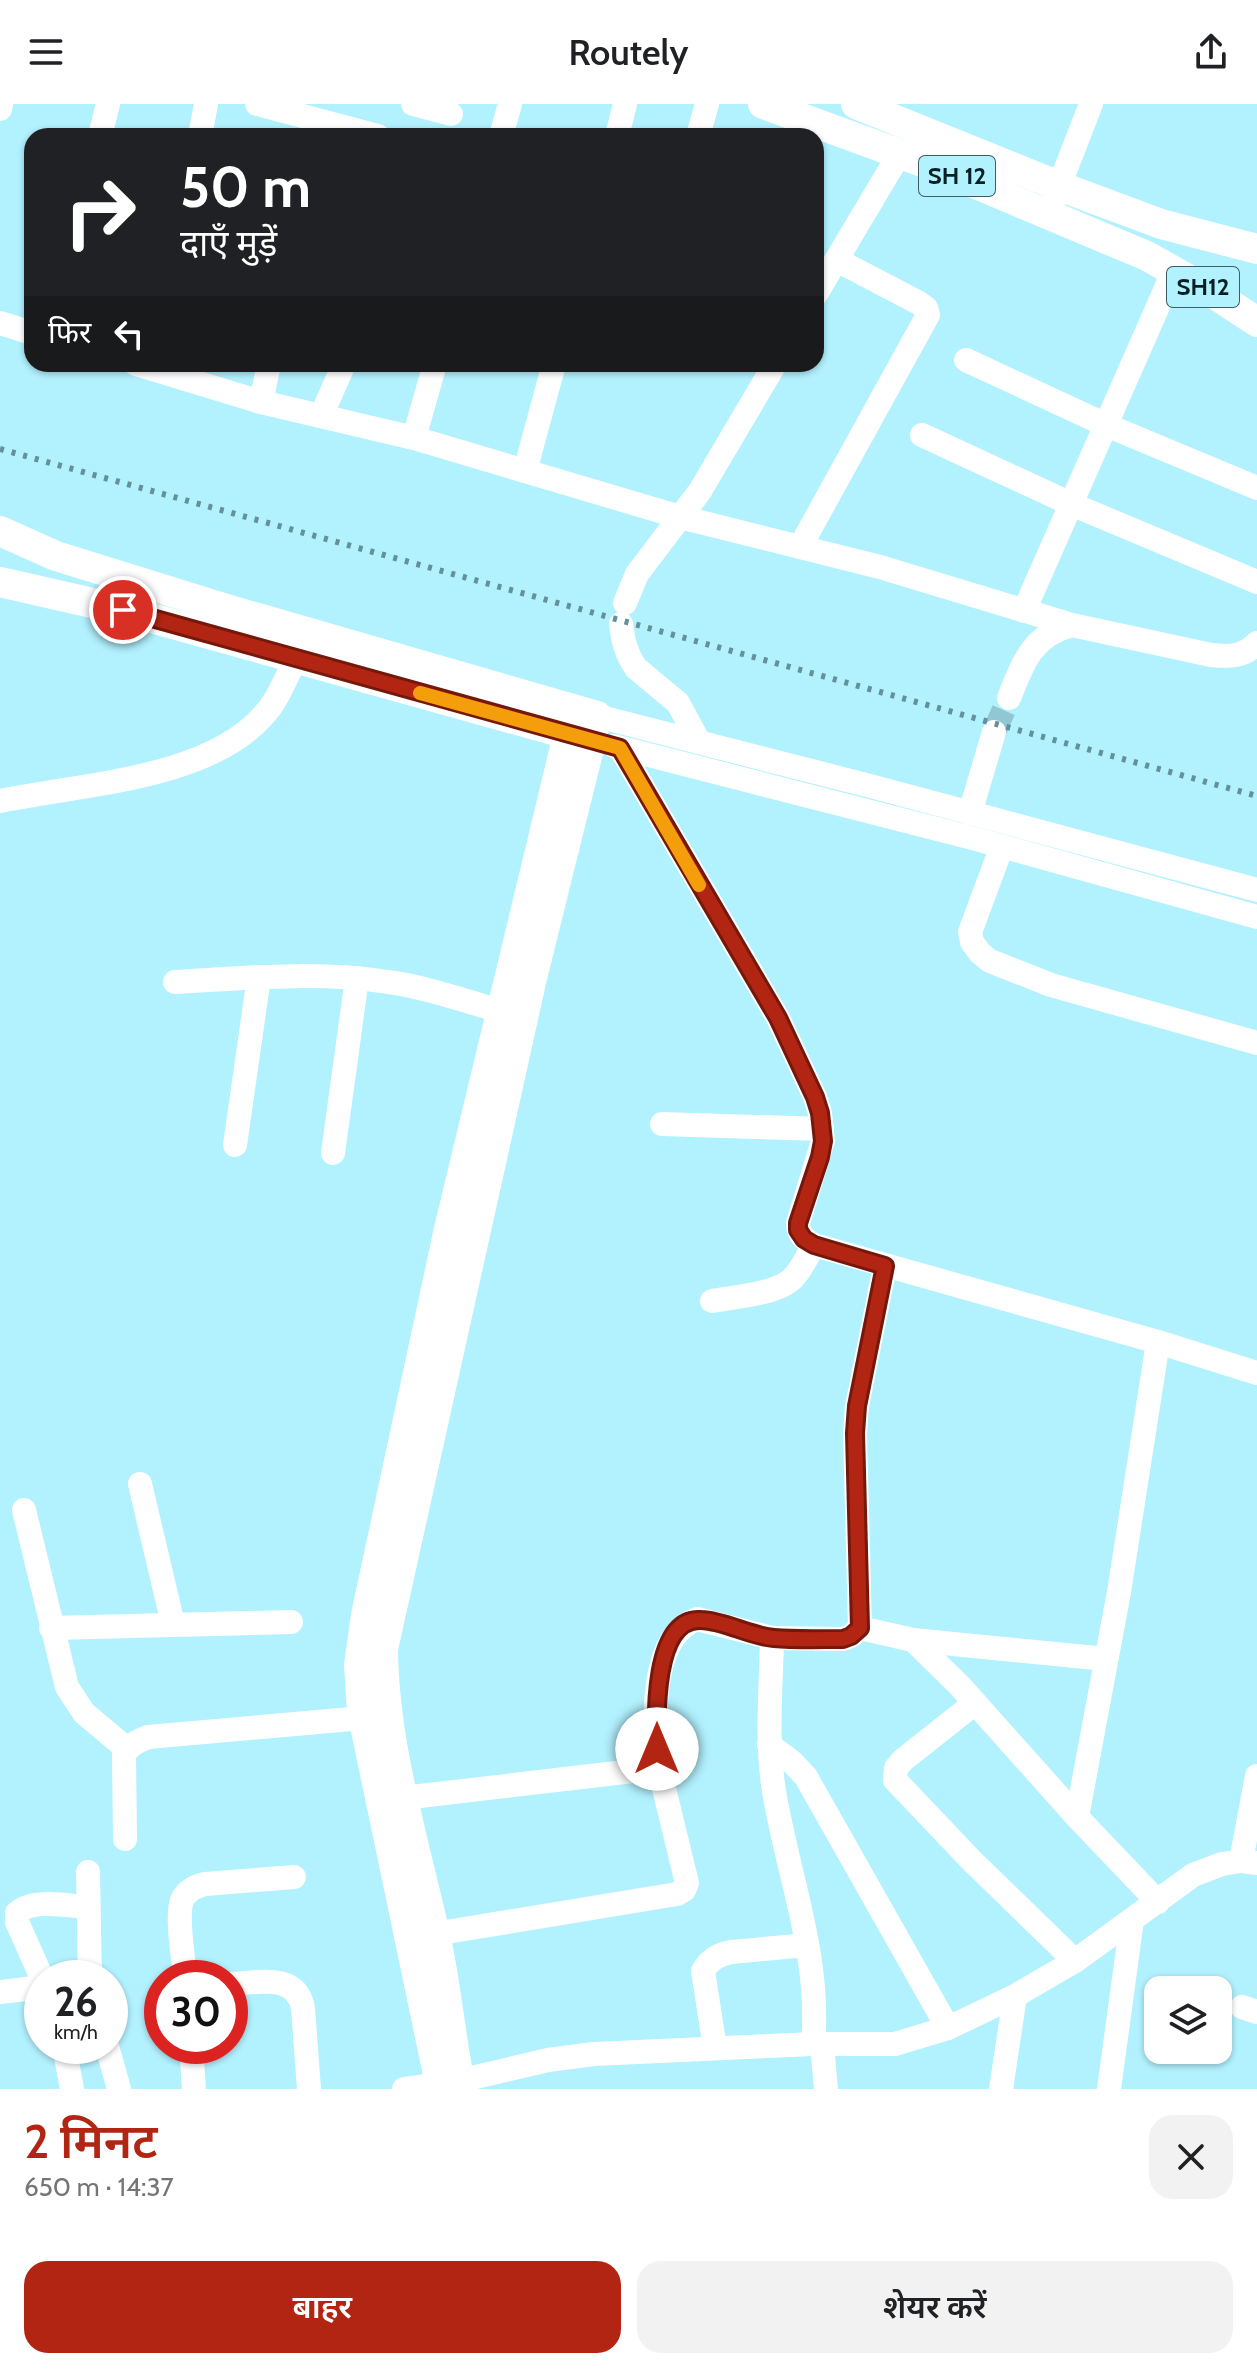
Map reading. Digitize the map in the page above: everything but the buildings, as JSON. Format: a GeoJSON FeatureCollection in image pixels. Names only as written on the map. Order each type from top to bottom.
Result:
{"type":"FeatureCollection","features":[{"type":"Feature","properties":{"kind":"main road","name":"SH 12"},"geometry":{"type":"LineString","coordinates":[[763,104],[900,153],[1160,263]]}},
{"type":"Feature","properties":{"kind":"main road","name":"SH 12"},"geometry":{"type":"LineString","coordinates":[[856,104],[1161,224]]}},
{"type":"Feature","properties":{"kind":"main road","name":"SH12"},"geometry":{"type":"LineString","coordinates":[[1161,224],[1257,249]]}},
{"type":"Feature","properties":{"kind":"main road","name":"SH12"},"geometry":{"type":"LineString","coordinates":[[1160,263],[1257,322]]}},
{"type":"Feature","properties":{"kind":"main road"},"geometry":{"type":"LineString","coordinates":[[0,531],[56,556],[582,725]]}},
{"type":"Feature","properties":{"kind":"main road"},"geometry":{"type":"LineString","coordinates":[[31,544],[6,583],[123,610],[296,658],[582,725]]}},
{"type":"Feature","properties":{"kind":"main road"},"geometry":{"type":"LineString","coordinates":[[450,2086],[363,1718],[359,1665],[366,1615],[449,1229],[501,1011],[582,725]]}},
{"type":"Feature","properties":{"kind":"main road"},"geometry":{"type":"LineString","coordinates":[[450,2086],[434,1934],[403,1798],[384,1695],[383,1649],[531,982],[582,725]]}},
{"type":"Feature","properties":{"kind":"street"},"geometry":{"type":"LineString","coordinates":[[102,128],[108,104]]}},
{"type":"Feature","properties":{"kind":"street"},"geometry":{"type":"LineString","coordinates":[[202,128],[206,104]]}},
{"type":"Feature","properties":{"kind":"street"},"geometry":{"type":"LineString","coordinates":[[257,104],[318,128]]}},
{"type":"Feature","properties":{"kind":"street"},"geometry":{"type":"LineString","coordinates":[[413,104],[450,118]]}},
{"type":"Feature","properties":{"kind":"street"},"geometry":{"type":"LineString","coordinates":[[503,128],[510,104]]}},
{"type":"Feature","properties":{"kind":"street"},"geometry":{"type":"LineString","coordinates":[[619,128],[625,104]]}},
{"type":"Feature","properties":{"kind":"street"},"geometry":{"type":"LineString","coordinates":[[700,128],[707,104]]}},
{"type":"Feature","properties":{"kind":"street"},"geometry":{"type":"LineString","coordinates":[[1048,215],[1091,104]]}},
{"type":"Feature","properties":{"kind":"street"},"geometry":{"type":"LineString","coordinates":[[824,280],[900,153]]}},
{"type":"Feature","properties":{"kind":"street"},"geometry":{"type":"LineString","coordinates":[[800,547],[928,315],[926,308],[919,303],[837,260]]}},
{"type":"Feature","properties":{"kind":"street"},"geometry":{"type":"LineString","coordinates":[[1024,611],[1106,425],[1160,263]]}},
{"type":"Feature","properties":{"kind":"street"},"geometry":{"type":"LineString","coordinates":[[0,323],[24,330]]}},
{"type":"Feature","properties":{"kind":"street"},"geometry":{"type":"LineString","coordinates":[[966,360],[1106,425],[1257,488]]}},
{"type":"Feature","properties":{"kind":"street"},"geometry":{"type":"LineString","coordinates":[[168,372],[261,402],[414,438],[680,517],[880,567],[1072,625],[1231,657],[1247,653],[1257,643]]}},
{"type":"Feature","properties":{"kind":"street"},"geometry":{"type":"LineString","coordinates":[[261,402],[267,372]]}},
{"type":"Feature","properties":{"kind":"street"},"geometry":{"type":"LineString","coordinates":[[321,416],[340,372]]}},
{"type":"Feature","properties":{"kind":"street"},"geometry":{"type":"LineString","coordinates":[[414,438],[433,372]]}},
{"type":"Feature","properties":{"kind":"street"},"geometry":{"type":"LineString","coordinates":[[525,471],[552,372]]}},
{"type":"Feature","properties":{"kind":"street"},"geometry":{"type":"LineString","coordinates":[[699,742],[678,703],[631,661],[624,645],[623,613],[637,574],[700,491],[770,372]]}},
{"type":"Feature","properties":{"kind":"street"},"geometry":{"type":"LineString","coordinates":[[922,435],[1071,504],[1257,582]]}},
{"type":"Feature","properties":{"kind":"street"},"geometry":{"type":"LineString","coordinates":[[1009,698],[1029,653],[1043,637],[1056,629],[1072,625]]}},
{"type":"Feature","properties":{"kind":"street"},"geometry":{"type":"LineString","coordinates":[[0,801],[140,777],[229,745],[263,717],[296,658]]}},
{"type":"Feature","properties":{"kind":"street"},"geometry":{"type":"LineString","coordinates":[[582,725],[699,742],[1257,890]]}},
{"type":"Feature","properties":{"kind":"street"},"geometry":{"type":"LineString","coordinates":[[582,725],[620,748],[1002,846],[1257,917]]}},
{"type":"Feature","properties":{"kind":"street"},"geometry":{"type":"LineString","coordinates":[[970,813],[994,732]]}},
{"type":"Feature","properties":{"kind":"street"},"geometry":{"type":"LineString","coordinates":[[620,748],[785,1031],[815,1097],[822,1129],[820,1157],[798,1223],[798,1230],[804,1239],[814,1245],[1257,1373]]}},
{"type":"Feature","properties":{"kind":"street"},"geometry":{"type":"LineString","coordinates":[[1002,846],[970,932],[972,942],[990,961],[1051,985],[1257,1043]]}},
{"type":"Feature","properties":{"kind":"street"},"geometry":{"type":"LineString","coordinates":[[175,982],[259,977],[357,978],[406,985],[501,1011]]}},
{"type":"Feature","properties":{"kind":"street"},"geometry":{"type":"LineString","coordinates":[[235,1145],[259,977]]}},
{"type":"Feature","properties":{"kind":"street"},"geometry":{"type":"LineString","coordinates":[[333,1153],[357,978]]}},
{"type":"Feature","properties":{"kind":"street"},"geometry":{"type":"LineString","coordinates":[[662,1124],[822,1129]]}},
{"type":"Feature","properties":{"kind":"street"},"geometry":{"type":"LineString","coordinates":[[712,1301],[784,1285],[798,1272],[814,1245]]}},
{"type":"Feature","properties":{"kind":"street"},"geometry":{"type":"LineString","coordinates":[[434,1934],[677,1894],[684,1890],[687,1883],[659,1768],[656,1723],[662,1662],[676,1633],[697,1619],[772,1638],[843,1639],[860,1628],[855,1433],[857,1406],[885,1266]]}},
{"type":"Feature","properties":{"kind":"street"},"geometry":{"type":"LineString","coordinates":[[1077,1817],[1158,1342]]}},
{"type":"Feature","properties":{"kind":"street"},"geometry":{"type":"LineString","coordinates":[[140,1484],[173,1624]]}},
{"type":"Feature","properties":{"kind":"street"},"geometry":{"type":"LineString","coordinates":[[24,1510],[63,1678],[72,1698],[99,1727],[127,1749]]}},
{"type":"Feature","properties":{"kind":"street"},"geometry":{"type":"LineString","coordinates":[[51,1628],[291,1622]]}},
{"type":"Feature","properties":{"kind":"street"},"geometry":{"type":"LineString","coordinates":[[860,1628],[913,1640],[1106,1659]]}},
{"type":"Feature","properties":{"kind":"street"},"geometry":{"type":"LineString","coordinates":[[772,1638],[769,1745],[774,1790],[807,1945],[826,2089]]}},
{"type":"Feature","properties":{"kind":"street"},"geometry":{"type":"LineString","coordinates":[[913,1640],[1158,1902]]}},
{"type":"Feature","properties":{"kind":"street"},"geometry":{"type":"LineString","coordinates":[[975,1703],[903,1760],[896,1768],[895,1780],[971,1860],[1075,1961]]}},
{"type":"Feature","properties":{"kind":"street"},"geometry":{"type":"LineString","coordinates":[[125,1839],[124,1755],[127,1749],[148,1737],[363,1718]]}},
{"type":"Feature","properties":{"kind":"street"},"geometry":{"type":"LineString","coordinates":[[769,1745],[806,1777],[948,2028]]}},
{"type":"Feature","properties":{"kind":"street"},"geometry":{"type":"LineString","coordinates":[[403,1798],[659,1768]]}},
{"type":"Feature","properties":{"kind":"street"},"geometry":{"type":"LineString","coordinates":[[404,2089],[450,2086],[548,2060],[594,2054],[818,2044],[895,2044],[948,2028],[1015,1996],[1075,1961],[1193,1875],[1222,1864],[1249,1862],[1257,1776]]}},
{"type":"Feature","properties":{"kind":"street"},"geometry":{"type":"LineString","coordinates":[[88,1872],[89,1960]]}},
{"type":"Feature","properties":{"kind":"street"},"geometry":{"type":"LineString","coordinates":[[184,1960],[180,1907],[187,1893],[205,1884],[294,1877]]}},
{"type":"Feature","properties":{"kind":"street"},"geometry":{"type":"LineString","coordinates":[[34,1960],[17,1922],[17,1913],[34,1905],[88,1907]]}},
{"type":"Feature","properties":{"kind":"street"},"geometry":{"type":"LineString","coordinates":[[1109,2089],[1132,1920]]}},
{"type":"Feature","properties":{"kind":"street"},"geometry":{"type":"LineString","coordinates":[[715,2048],[703,1971],[708,1963],[719,1954],[807,1945]]}},
{"type":"Feature","properties":{"kind":"street"},"geometry":{"type":"LineString","coordinates":[[248,1983],[271,1982],[295,1989],[301,1998],[309,2089]]}},
{"type":"Feature","properties":{"kind":"street"},"geometry":{"type":"LineString","coordinates":[[0,1992],[24,1989]]}},
{"type":"Feature","properties":{"kind":"street"},"geometry":{"type":"LineString","coordinates":[[1001,2089],[1015,1996]]}},
{"type":"Feature","properties":{"kind":"street"},"geometry":{"type":"LineString","coordinates":[[67,2064],[72,2089]]}},
{"type":"Feature","properties":{"kind":"street"},"geometry":{"type":"LineString","coordinates":[[112,2064],[119,2089]]}},
{"type":"Feature","properties":{"kind":"street"},"geometry":{"type":"LineString","coordinates":[[192,2064],[194,2089]]}},
{"type":"Feature","properties":{"kind":"tunnel"},"geometry":{"type":"LineString","coordinates":[[994,732],[1009,698]]}},
{"type":"Feature","properties":{"kind":"railway"},"geometry":{"type":"LineString","coordinates":[[0,449],[1257,796]]}},
{"type":"Feature","properties":{"kind":"slow traffic"},"geometry":{"type":"LineString","coordinates":[[420,693],[620,748],[699,885]]}},
{"type":"Feature","properties":{"kind":"route"},"geometry":{"type":"LineString","coordinates":[[123,610],[620,748],[792,1044],[815,1097],[823,1141],[800,1212],[798,1230],[804,1239],[814,1245],[885,1266],[857,1406],[855,1433],[862,1607],[860,1628],[857,1633],[843,1639],[772,1638],[709,1621],[697,1619],[688,1623],[669,1642],[662,1662],[656,1723],[657,1749]]}}]}
